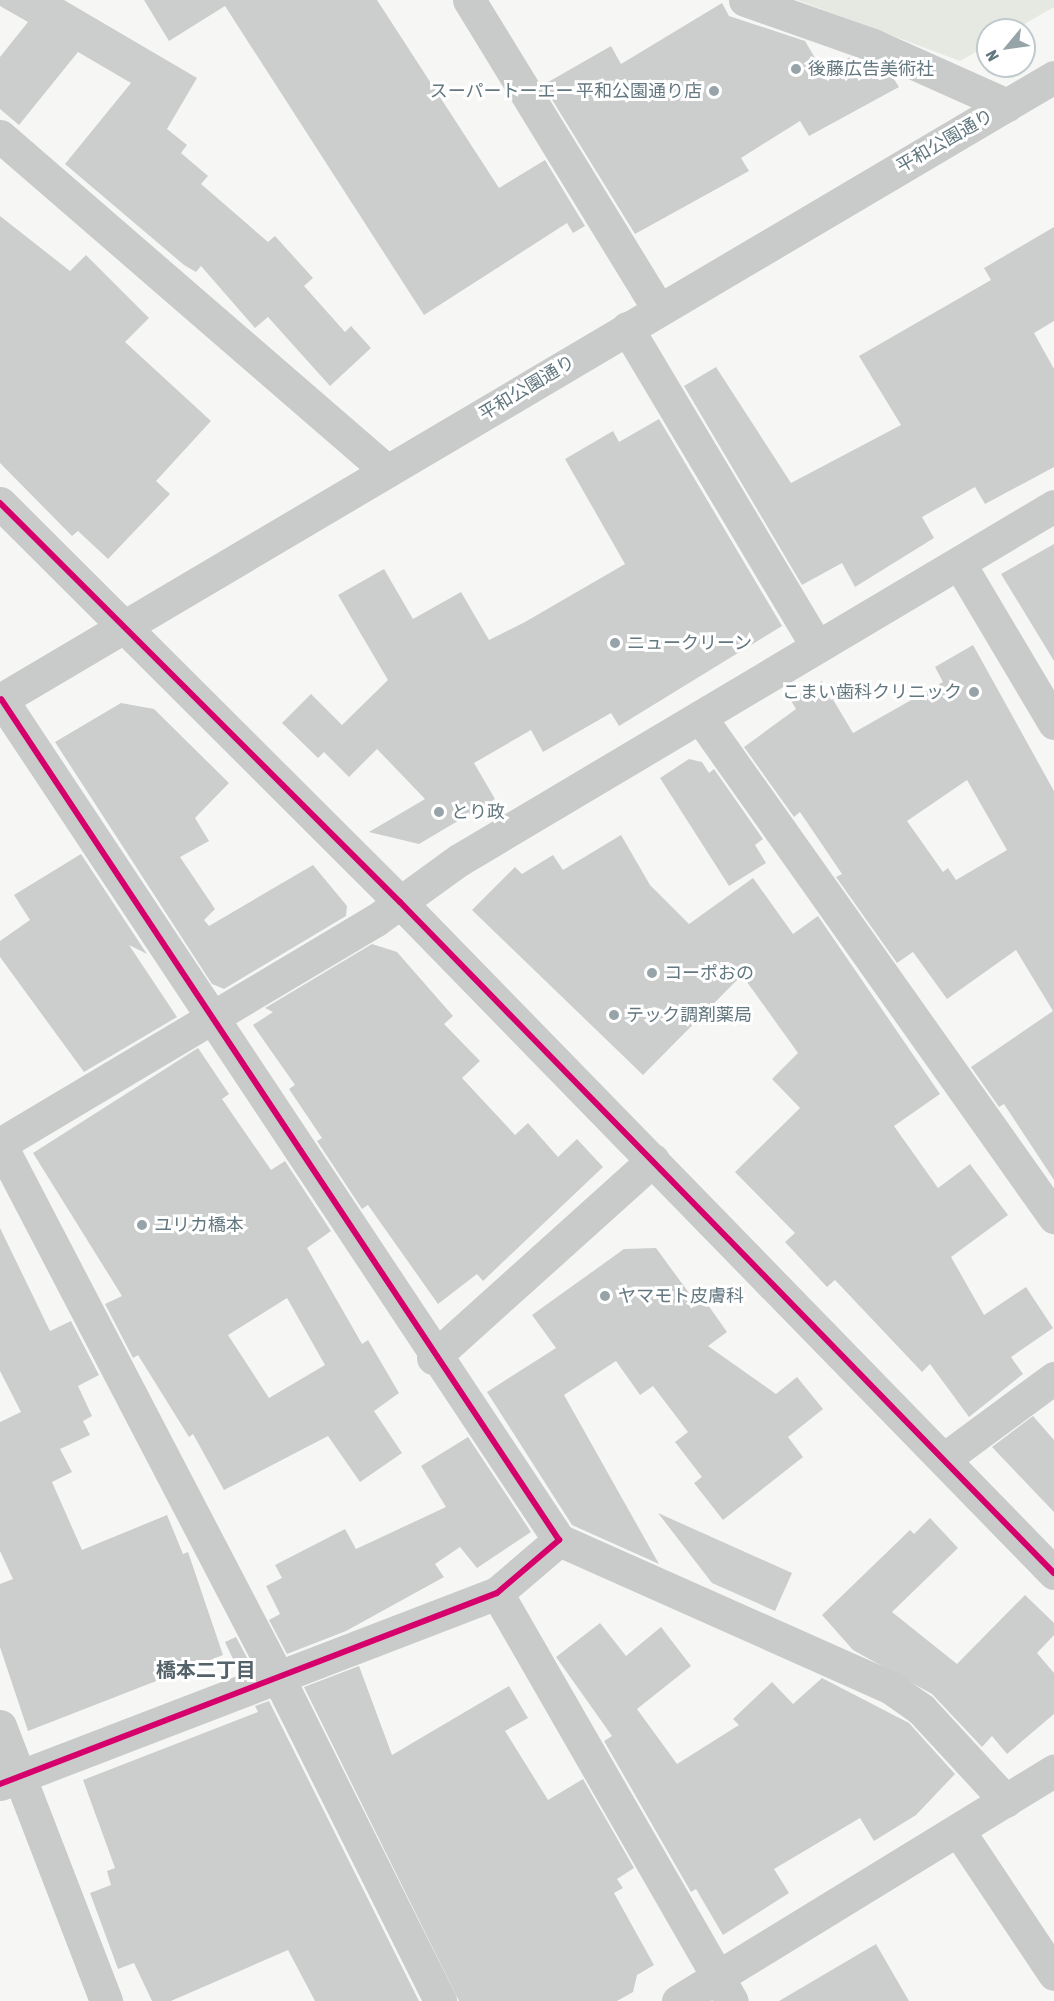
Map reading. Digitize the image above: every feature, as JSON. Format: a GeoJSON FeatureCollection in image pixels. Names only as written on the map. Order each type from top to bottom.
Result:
{"type":"FeatureCollection","features":[{"type":"Feature","properties":{"kind":"street"},"geometry":{"type":"LineString","coordinates":[[469,0],[658,309]]}},
{"type":"Feature","properties":{"kind":"street"},"geometry":{"type":"LineString","coordinates":[[745,0],[873,45],[1007,105]]}},
{"type":"Feature","properties":{"kind":"street","name":"平和公園通り"},"geometry":{"type":"LineString","coordinates":[[1,700],[658,309],[1054,77]]}},
{"type":"Feature","properties":{"kind":"street"},"geometry":{"type":"LineString","coordinates":[[0,136],[387,471]]}},
{"type":"Feature","properties":{"kind":"street"},"geometry":{"type":"LineString","coordinates":[[627,328],[818,647]]}},
{"type":"Feature","properties":{"kind":"street"},"geometry":{"type":"LineString","coordinates":[[0,503],[126,626],[400,902],[1054,1573]]}},
{"type":"Feature","properties":{"kind":"street"},"geometry":{"type":"LineString","coordinates":[[440,2001],[279,1679],[0,1144],[217,1018],[400,902],[459,860],[1054,506]]}},
{"type":"Feature","properties":{"kind":"street"},"geometry":{"type":"LineString","coordinates":[[959,563],[1054,723]]}},
{"type":"Feature","properties":{"kind":"street"},"geometry":{"type":"LineString","coordinates":[[1,700],[217,1018],[433,1358],[559,1540],[891,1688],[921,1709],[1006,1801]]}},
{"type":"Feature","properties":{"kind":"street"},"geometry":{"type":"LineString","coordinates":[[700,717],[1054,1217]]}},
{"type":"Feature","properties":{"kind":"street"},"geometry":{"type":"LineString","coordinates":[[433,1358],[653,1160]]}},
{"type":"Feature","properties":{"kind":"street"},"geometry":{"type":"LineString","coordinates":[[944,1459],[1054,1378]]}},
{"type":"Feature","properties":{"kind":"street"},"geometry":{"type":"LineString","coordinates":[[10,1780],[279,1679],[497,1593],[559,1540]]}},
{"type":"Feature","properties":{"kind":"street"},"geometry":{"type":"LineString","coordinates":[[497,1593],[725,1989]]}},
{"type":"Feature","properties":{"kind":"street"},"geometry":{"type":"LineString","coordinates":[[0,1726],[10,1780],[106,2001]]}},
{"type":"Feature","properties":{"kind":"street"},"geometry":{"type":"LineString","coordinates":[[678,2001],[725,1989],[958,1830],[1054,1771]]}},
{"type":"Feature","properties":{"kind":"street"},"geometry":{"type":"LineString","coordinates":[[958,1830],[1054,1974]]}},
{"type":"Feature","properties":{"kind":"shaded area"},"geometry":{"type":"Polygon","coordinates":[[[797,0],[1054,0],[1054,7],[1035,18],[976,18],[976,52],[960,61],[797,0]]]}},
{"type":"Feature","properties":{"kind":"building"},"geometry":{"type":"Polygon","coordinates":[[[0,0],[64,0],[197,78],[167,129],[187,145],[181,153],[208,176],[201,184],[268,242],[275,236],[313,278],[304,286],[345,332],[351,326],[371,348],[330,386],[268,317],[255,328],[201,266],[196,272],[184,265],[65,164],[131,83],[78,52],[19,125],[0,109],[0,57],[28,22],[0,6],[0,0]]]}},
{"type":"Feature","properties":{"kind":"building"},"geometry":{"type":"Polygon","coordinates":[[[144,0],[377,0],[499,188],[545,160],[585,226],[573,233],[567,223],[424,315],[225,6],[169,41],[144,0]]]}},
{"type":"Feature","properties":{"kind":"building"},"geometry":{"type":"Polygon","coordinates":[[[722,3],[729,16],[805,41],[824,73],[850,57],[890,73],[899,87],[809,136],[800,121],[741,158],[749,171],[635,234],[543,85],[611,46],[621,64],[722,3]]]}},
{"type":"Feature","properties":{"kind":"building"},"geometry":{"type":"Polygon","coordinates":[[[0,216],[70,271],[86,255],[149,318],[125,342],[211,421],[156,481],[170,494],[108,559],[78,531],[72,536],[0,463],[0,216]]]}},
{"type":"Feature","properties":{"kind":"building"},"geometry":{"type":"Polygon","coordinates":[[[1054,227],[1054,321],[1034,333],[1054,369],[1054,467],[985,504],[975,487],[922,517],[934,538],[855,587],[842,563],[802,585],[684,386],[716,367],[791,483],[901,425],[859,356],[991,280],[984,268],[1054,227]]]}},
{"type":"Feature","properties":{"kind":"building"},"geometry":{"type":"Polygon","coordinates":[[[659,419],[782,626],[619,726],[611,713],[543,752],[531,730],[474,763],[495,799],[419,844],[369,832],[425,799],[377,749],[349,777],[324,752],[318,758],[282,723],[311,694],[342,725],[388,680],[338,595],[384,569],[413,619],[461,592],[489,640],[525,622],[625,564],[565,459],[613,431],[619,442],[659,419]]]}},
{"type":"Feature","properties":{"kind":"building"},"geometry":{"type":"Polygon","coordinates":[[[1054,544],[1054,661],[1001,574],[1054,544]]]}},
{"type":"Feature","properties":{"kind":"building"},"geometry":{"type":"Polygon","coordinates":[[[973,645],[1054,791],[1054,1180],[1004,1104],[999,1107],[971,1067],[1053,1011],[1016,950],[947,999],[913,952],[897,963],[836,877],[842,874],[800,812],[794,817],[744,747],[796,709],[790,699],[822,681],[853,733],[943,682],[935,667],[973,645]],[[967,780],[907,821],[943,872],[948,868],[956,880],[1007,850],[967,780]]]}},
{"type":"Feature","properties":{"kind":"building"},"geometry":{"type":"Polygon","coordinates":[[[121,703],[154,709],[229,783],[195,818],[209,841],[180,857],[215,909],[204,920],[209,926],[313,865],[347,906],[346,916],[224,989],[212,984],[55,742],[121,703]]]}},
{"type":"Feature","properties":{"kind":"building"},"geometry":{"type":"Polygon","coordinates":[[[689,759],[702,762],[709,773],[714,769],[763,839],[755,845],[766,863],[729,886],[660,778],[689,759]]]}},
{"type":"Feature","properties":{"kind":"building"},"geometry":{"type":"Polygon","coordinates":[[[621,835],[650,885],[689,924],[753,878],[793,934],[818,916],[940,1094],[894,1126],[938,1188],[970,1164],[1008,1215],[951,1257],[984,1315],[1026,1287],[1053,1328],[1011,1357],[1023,1374],[969,1417],[930,1364],[922,1372],[835,1280],[827,1287],[785,1242],[795,1233],[735,1172],[800,1108],[772,1079],[798,1053],[742,975],[643,1075],[472,910],[515,867],[522,874],[553,855],[563,870],[621,835]]]}},
{"type":"Feature","properties":{"kind":"building"},"geometry":{"type":"Polygon","coordinates":[[[81,854],[147,954],[129,945],[177,1017],[84,1072],[0,957],[0,941],[30,920],[14,895],[81,854]]]}},
{"type":"Feature","properties":{"kind":"building"},"geometry":{"type":"Polygon","coordinates":[[[372,944],[397,952],[453,1016],[444,1024],[480,1061],[462,1078],[515,1135],[528,1123],[558,1157],[577,1139],[603,1167],[483,1281],[477,1274],[438,1304],[368,1205],[362,1209],[317,1141],[322,1138],[289,1089],[295,1085],[253,1025],[273,1012],[265,1008],[372,944]]]}},
{"type":"Feature","properties":{"kind":"building"},"geometry":{"type":"Polygon","coordinates":[[[198,1048],[229,1094],[222,1099],[271,1170],[285,1161],[331,1231],[307,1248],[362,1344],[368,1340],[399,1393],[374,1411],[402,1453],[360,1482],[328,1436],[224,1490],[193,1434],[189,1437],[138,1355],[133,1358],[105,1304],[122,1296],[33,1153],[198,1048]],[[287,1298],[228,1335],[269,1398],[325,1365],[287,1298]]]}},
{"type":"Feature","properties":{"kind":"building"},"geometry":{"type":"Polygon","coordinates":[[[0,1228],[50,1331],[71,1321],[99,1375],[78,1386],[92,1416],[83,1421],[90,1435],[60,1449],[72,1472],[52,1482],[82,1550],[167,1515],[183,1554],[188,1552],[223,1655],[28,1731],[0,1647],[0,1584],[13,1579],[0,1551],[0,1422],[21,1412],[0,1371],[0,1228]]]}},
{"type":"Feature","properties":{"kind":"building"},"geometry":{"type":"Polygon","coordinates":[[[656,1248],[689,1293],[696,1288],[727,1332],[708,1346],[776,1394],[797,1377],[823,1409],[788,1437],[803,1457],[723,1520],[694,1483],[702,1477],[675,1442],[688,1432],[653,1386],[640,1395],[616,1361],[564,1395],[659,1564],[572,1525],[487,1392],[556,1348],[532,1315],[624,1249],[656,1248]]]}},
{"type":"Feature","properties":{"kind":"building"},"geometry":{"type":"Polygon","coordinates":[[[1033,1416],[1054,1440],[1054,1512],[992,1447],[1033,1416]]]}},
{"type":"Feature","properties":{"kind":"building"},"geometry":{"type":"Polygon","coordinates":[[[468,1437],[531,1532],[477,1568],[460,1547],[435,1564],[444,1577],[346,1631],[287,1654],[269,1620],[280,1614],[266,1586],[282,1578],[275,1565],[345,1529],[356,1549],[446,1507],[421,1466],[468,1437]]]}},
{"type":"Feature","properties":{"kind":"building"},"geometry":{"type":"Polygon","coordinates":[[[658,1513],[792,1573],[775,1611],[712,1583],[658,1513]]]}},
{"type":"Feature","properties":{"kind":"building"},"geometry":{"type":"Polygon","coordinates":[[[930,1518],[958,1548],[892,1612],[957,1664],[1025,1595],[1054,1623],[1054,1635],[1037,1653],[1054,1673],[1054,1714],[1007,1754],[992,1736],[982,1747],[932,1694],[853,1650],[822,1615],[910,1530],[914,1534],[930,1518]]]}},
{"type":"Feature","properties":{"kind":"building"},"geometry":{"type":"Polygon","coordinates":[[[600,1623],[626,1656],[661,1627],[691,1666],[637,1709],[677,1764],[739,1725],[733,1719],[772,1682],[793,1704],[822,1678],[909,1723],[955,1774],[916,1815],[874,1841],[860,1818],[774,1869],[789,1893],[723,1935],[696,1889],[691,1892],[604,1741],[612,1736],[556,1657],[600,1623]]]}},
{"type":"Feature","properties":{"kind":"building"},"geometry":{"type":"Polygon","coordinates":[[[236,1637],[252,1667],[239,1672],[225,1642],[236,1637]]]}},
{"type":"Feature","properties":{"kind":"building"},"geometry":{"type":"Polygon","coordinates":[[[359,1666],[392,1755],[509,1686],[528,1718],[505,1731],[548,1800],[583,1779],[634,1868],[617,1879],[623,1888],[614,1893],[654,1965],[637,1975],[633,1992],[617,2001],[459,2001],[304,1687],[359,1666]]]}},
{"type":"Feature","properties":{"kind":"building"},"geometry":{"type":"Polygon","coordinates":[[[269,1701],[419,2001],[315,2001],[288,1950],[171,2001],[152,2001],[134,1963],[118,1969],[90,1893],[111,1885],[107,1871],[115,1868],[83,1780],[258,1712],[255,1706],[269,1701]]]}},
{"type":"Feature","properties":{"kind":"building"},"geometry":{"type":"Polygon","coordinates":[[[876,1944],[909,2001],[779,2001],[876,1944]]]}},
{"type":"Feature","properties":{"kind":"cycle path"},"geometry":{"type":"LineString","coordinates":[[0,503],[400,902],[1054,1573]]}},
{"type":"Feature","properties":{"kind":"cycle path"},"geometry":{"type":"LineString","coordinates":[[0,1784],[497,1593],[559,1540],[1,699]]}},
{"type":"Feature","properties":{"kind":"place","name":"後藤広告美術社"},"geometry":{"type":"Point","coordinates":[796,69]}},
{"type":"Feature","properties":{"kind":"place","name":"スーパートーエー 平和公園通り店"},"geometry":{"type":"Point","coordinates":[714,91]}},
{"type":"Feature","properties":{"kind":"place","name":"ニュークリーン"},"geometry":{"type":"Point","coordinates":[615,643]}},
{"type":"Feature","properties":{"kind":"place","name":"こまい歯科クリニック"},"geometry":{"type":"Point","coordinates":[974,692]}},
{"type":"Feature","properties":{"kind":"place","name":"とり政"},"geometry":{"type":"Point","coordinates":[439,812]}},
{"type":"Feature","properties":{"kind":"place","name":"コーポおの"},"geometry":{"type":"Point","coordinates":[652,973]}},
{"type":"Feature","properties":{"kind":"place","name":"テック調剤薬局"},"geometry":{"type":"Point","coordinates":[614,1015]}},
{"type":"Feature","properties":{"kind":"place","name":"ユリカ橋本"},"geometry":{"type":"Point","coordinates":[142,1225]}},
{"type":"Feature","properties":{"kind":"place","name":"ヤマモト皮膚科"},"geometry":{"type":"Point","coordinates":[605,1296]}},
{"type":"Feature","properties":{"kind":"district","name":"橋本二丁目"},"geometry":{"type":"Point","coordinates":[206,1669]}}]}
